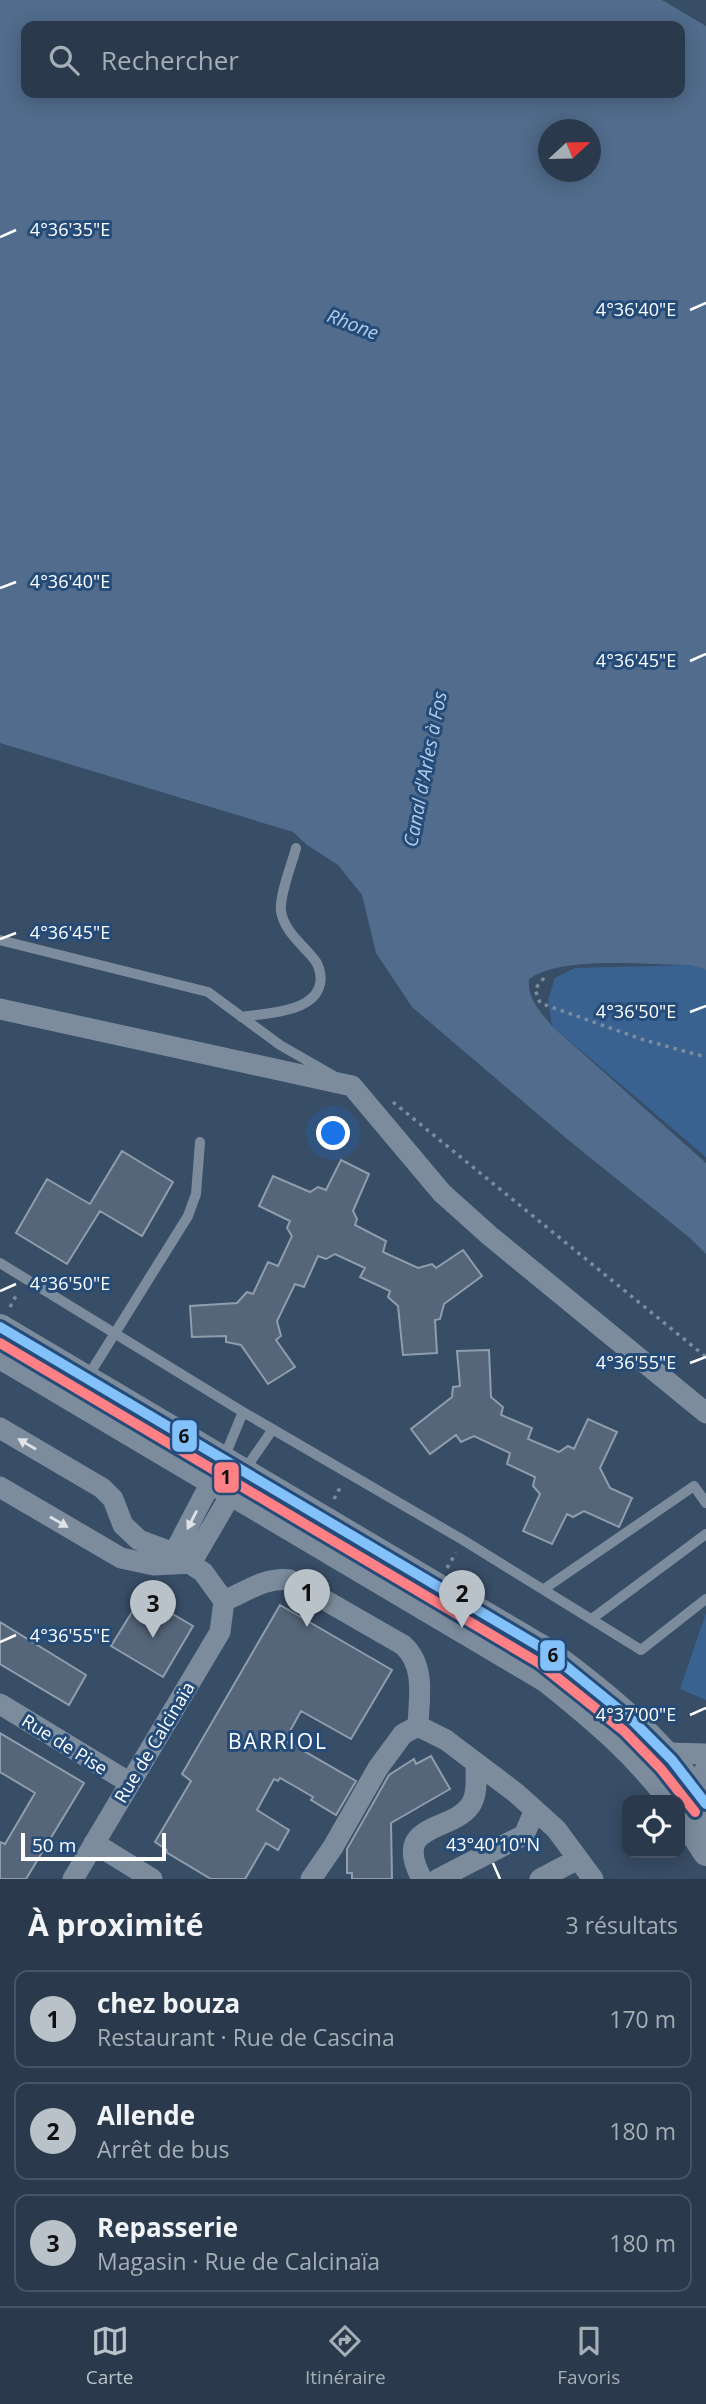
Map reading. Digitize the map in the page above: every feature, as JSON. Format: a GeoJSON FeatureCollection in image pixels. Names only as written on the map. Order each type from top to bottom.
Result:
{"type":"FeatureCollection","features":[{"type":"Feature","properties":{"kind":"street"},"geometry":{"type":"LineString","coordinates":[[0,1009],[352,1086],[442,1193],[490,1236],[706,1413]]}},
{"type":"Feature","properties":{"kind":"street"},"geometry":{"type":"LineString","coordinates":[[3,1320],[80,1389]]}},
{"type":"Feature","properties":{"kind":"street"},"geometry":{"type":"LineString","coordinates":[[0,1356],[80,1389],[228,1476],[547,1651],[617,1705],[702,1787],[685,1812],[706,1853]]}},
{"type":"Feature","properties":{"kind":"street"},"geometry":{"type":"LineString","coordinates":[[0,1428],[102,1488],[113,1499],[123,1525],[139,1540],[182,1558],[203,1572],[224,1601],[262,1581],[276,1578],[290,1580],[403,1645],[410,1651],[419,1670],[418,1726]]}},
{"type":"Feature","properties":{"kind":"street"},"geometry":{"type":"LineString","coordinates":[[182,1558],[191,1523],[228,1476]]}},
{"type":"Feature","properties":{"kind":"street"},"geometry":{"type":"LineString","coordinates":[[228,1476],[547,1680],[619,1741],[670,1795]]}},
{"type":"Feature","properties":{"kind":"street"},"geometry":{"type":"LineString","coordinates":[[0,1487],[121,1558],[154,1565],[182,1558]]}},
{"type":"Feature","properties":{"kind":"street","name":"Rue de Calcinaïa"},"geometry":{"type":"LineString","coordinates":[[73,1879],[220,1632],[224,1601]]}},
{"type":"Feature","properties":{"kind":"street","name":"Rue de Pise"},"geometry":{"type":"LineString","coordinates":[[0,1704],[130,1783]]}},
{"type":"Feature","properties":{"kind":"street"},"geometry":{"type":"LineString","coordinates":[[418,1726],[446,1740],[535,1810],[556,1829],[593,1879]]}},
{"type":"Feature","properties":{"kind":"street"},"geometry":{"type":"LineString","coordinates":[[311,1879],[333,1847],[378,1768],[403,1734],[418,1726]]}},
{"type":"Feature","properties":{"kind":"street"},"geometry":{"type":"LineString","coordinates":[[668,1754],[706,1754]]}},
{"type":"Feature","properties":{"kind":"street"},"geometry":{"type":"LineString","coordinates":[[422,1879],[412,1852],[426,1831],[460,1815],[470,1806],[475,1792],[476,1763]]}},
{"type":"Feature","properties":{"kind":"street"},"geometry":{"type":"LineString","coordinates":[[438,1879],[524,1835],[535,1810]]}},
{"type":"Feature","properties":{"kind":"street"},"geometry":{"type":"LineString","coordinates":[[94,1843],[152,1879]]}},
{"type":"Feature","properties":{"kind":"street"},"geometry":{"type":"LineString","coordinates":[[540,1879],[578,1859]]}},
{"type":"Feature","properties":{"kind":"lane"},"geometry":{"type":"LineString","coordinates":[[241,1017],[308,1002],[318,992],[321,978],[317,962],[285,924],[281,908],[296,848]]}},
{"type":"Feature","properties":{"kind":"lane"},"geometry":{"type":"LineString","coordinates":[[0,940],[208,992],[280,1045],[352,1086]]}},
{"type":"Feature","properties":{"kind":"lane"},"geometry":{"type":"LineString","coordinates":[[80,1389],[187,1216],[196,1194],[200,1142]]}},
{"type":"Feature","properties":{"kind":"lane"},"geometry":{"type":"LineString","coordinates":[[0,1263],[243,1412],[593,1618],[641,1650],[706,1599]]}},
{"type":"Feature","properties":{"kind":"lane"},"geometry":{"type":"LineString","coordinates":[[228,1476],[243,1412]]}},
{"type":"Feature","properties":{"kind":"lane"},"geometry":{"type":"LineString","coordinates":[[228,1476],[273,1429]]}},
{"type":"Feature","properties":{"kind":"lane"},"geometry":{"type":"LineString","coordinates":[[544,1589],[694,1486],[706,1503]]}},
{"type":"Feature","properties":{"kind":"lane"},"geometry":{"type":"LineString","coordinates":[[593,1618],[706,1534]]}},
{"type":"Feature","properties":{"kind":"path"},"geometry":{"type":"LineString","coordinates":[[544,978],[535,989],[540,1003],[644,1040],[706,1056]]}},
{"type":"Feature","properties":{"kind":"path"},"geometry":{"type":"LineString","coordinates":[[388,1098],[706,1357]]}},
{"type":"Feature","properties":{"kind":"path"},"geometry":{"type":"LineString","coordinates":[[3,1320],[26,1278]]}},
{"type":"Feature","properties":{"kind":"path"},"geometry":{"type":"LineString","coordinates":[[330,1505],[345,1479]]}},
{"type":"Feature","properties":{"kind":"path"},"geometry":{"type":"LineString","coordinates":[[444,1574],[458,1548]]}},
{"type":"Feature","properties":{"kind":"shaded area"},"geometry":{"type":"Polygon","coordinates":[[[690,965],[706,970],[706,1157],[552,1026],[548,1000],[555,978],[575,968],[690,965]]]}},
{"type":"Feature","properties":{"kind":"shaded area"},"geometry":{"type":"Polygon","coordinates":[[[706,1613],[706,1700],[680,1689],[706,1613]]]}},
{"type":"Feature","properties":{"kind":"water"},"geometry":{"type":"Polygon","coordinates":[[[0,0],[662,0],[706,26],[706,970],[690,965],[584,964],[544,972],[529,979],[529,986],[535,1004],[552,1026],[706,1163],[706,1254],[412,1007],[376,953],[362,895],[338,865],[307,845],[293,832],[0,743],[0,0]]]}},
{"type":"Feature","properties":{"kind":"building"},"geometry":{"type":"Polygon","coordinates":[[[122,1151],[173,1182],[142,1236],[100,1211],[67,1264],[16,1233],[47,1179],[90,1204],[122,1151]]]}},
{"type":"Feature","properties":{"kind":"building"},"geometry":{"type":"Polygon","coordinates":[[[341,1160],[369,1174],[353,1211],[357,1219],[355,1225],[386,1241],[383,1252],[418,1268],[432,1264],[436,1268],[463,1250],[482,1276],[444,1304],[440,1319],[435,1320],[437,1353],[403,1355],[398,1306],[388,1297],[390,1291],[360,1277],[365,1268],[335,1254],[326,1259],[318,1256],[304,1287],[295,1284],[277,1321],[281,1336],[276,1340],[295,1367],[268,1384],[241,1345],[226,1342],[226,1336],[192,1337],[190,1306],[237,1303],[247,1292],[253,1294],[268,1262],[278,1266],[292,1236],[287,1228],[290,1221],[259,1206],[273,1176],[310,1192],[318,1187],[326,1190],[341,1160]]]}},
{"type":"Feature","properties":{"kind":"building"},"geometry":{"type":"Polygon","coordinates":[[[489,1350],[491,1397],[503,1407],[501,1415],[532,1428],[528,1439],[559,1452],[568,1446],[574,1449],[588,1419],[617,1432],[600,1468],[610,1488],[632,1498],[619,1527],[584,1511],[573,1517],[567,1514],[552,1544],[523,1531],[540,1494],[533,1486],[535,1477],[507,1464],[510,1453],[474,1436],[461,1442],[456,1435],[430,1454],[411,1429],[452,1397],[453,1387],[460,1386],[457,1351],[489,1350]]]}},
{"type":"Feature","properties":{"kind":"building"},"geometry":{"type":"Polygon","coordinates":[[[142,1596],[193,1626],[163,1677],[111,1646],[142,1596]]]}},
{"type":"Feature","properties":{"kind":"building"},"geometry":{"type":"Polygon","coordinates":[[[280,1605],[392,1670],[351,1739],[301,1711],[285,1740],[356,1781],[336,1815],[296,1787],[280,1778],[278,1781],[274,1779],[257,1810],[289,1830],[278,1850],[266,1843],[245,1879],[211,1879],[166,1852],[167,1850],[155,1842],[191,1781],[182,1774],[280,1605]]]}},
{"type":"Feature","properties":{"kind":"building"},"geometry":{"type":"Polygon","coordinates":[[[0,1622],[86,1675],[69,1705],[0,1664],[0,1622]]]}},
{"type":"Feature","properties":{"kind":"building"},"geometry":{"type":"Polygon","coordinates":[[[0,1733],[84,1783],[26,1879],[0,1879],[0,1842],[5,1844],[35,1793],[0,1772],[0,1733]]]}},
{"type":"Feature","properties":{"kind":"building"},"geometry":{"type":"Polygon","coordinates":[[[431,1756],[450,1789],[391,1823],[392,1879],[352,1879],[352,1873],[347,1873],[347,1849],[389,1775],[414,1759],[416,1764],[431,1756]]]}},
{"type":"Feature","properties":{"kind":"transit line","name":"6"},"geometry":{"type":"LineString","coordinates":[[0,1327],[547,1651],[633,1721],[672,1760],[706,1804]]}},
{"type":"Feature","properties":{"kind":"transit line","name":"1"},"geometry":{"type":"LineString","coordinates":[[0,1343],[539,1663],[624,1731],[661,1769],[695,1812]]}},
{"type":"Feature","properties":{"kind":"place","name":"chez bouza"},"geometry":{"type":"Point","coordinates":[307,1627]}},
{"type":"Feature","properties":{"kind":"place","name":"Allende"},"geometry":{"type":"Point","coordinates":[462,1628]}},
{"type":"Feature","properties":{"kind":"place","name":"Repasserie"},"geometry":{"type":"Point","coordinates":[153,1638]}},
{"type":"Feature","properties":{"kind":"district","name":"BARRIOL"},"geometry":{"type":"Point","coordinates":[278,1741]}},
{"type":"Feature","properties":{"kind":"water label","name":"Rhone"},"geometry":{"type":"Point","coordinates":[353,324]}},
{"type":"Feature","properties":{"kind":"water label","name":"Canal d'Arles à Fos"},"geometry":{"type":"Point","coordinates":[425,769]}}]}
